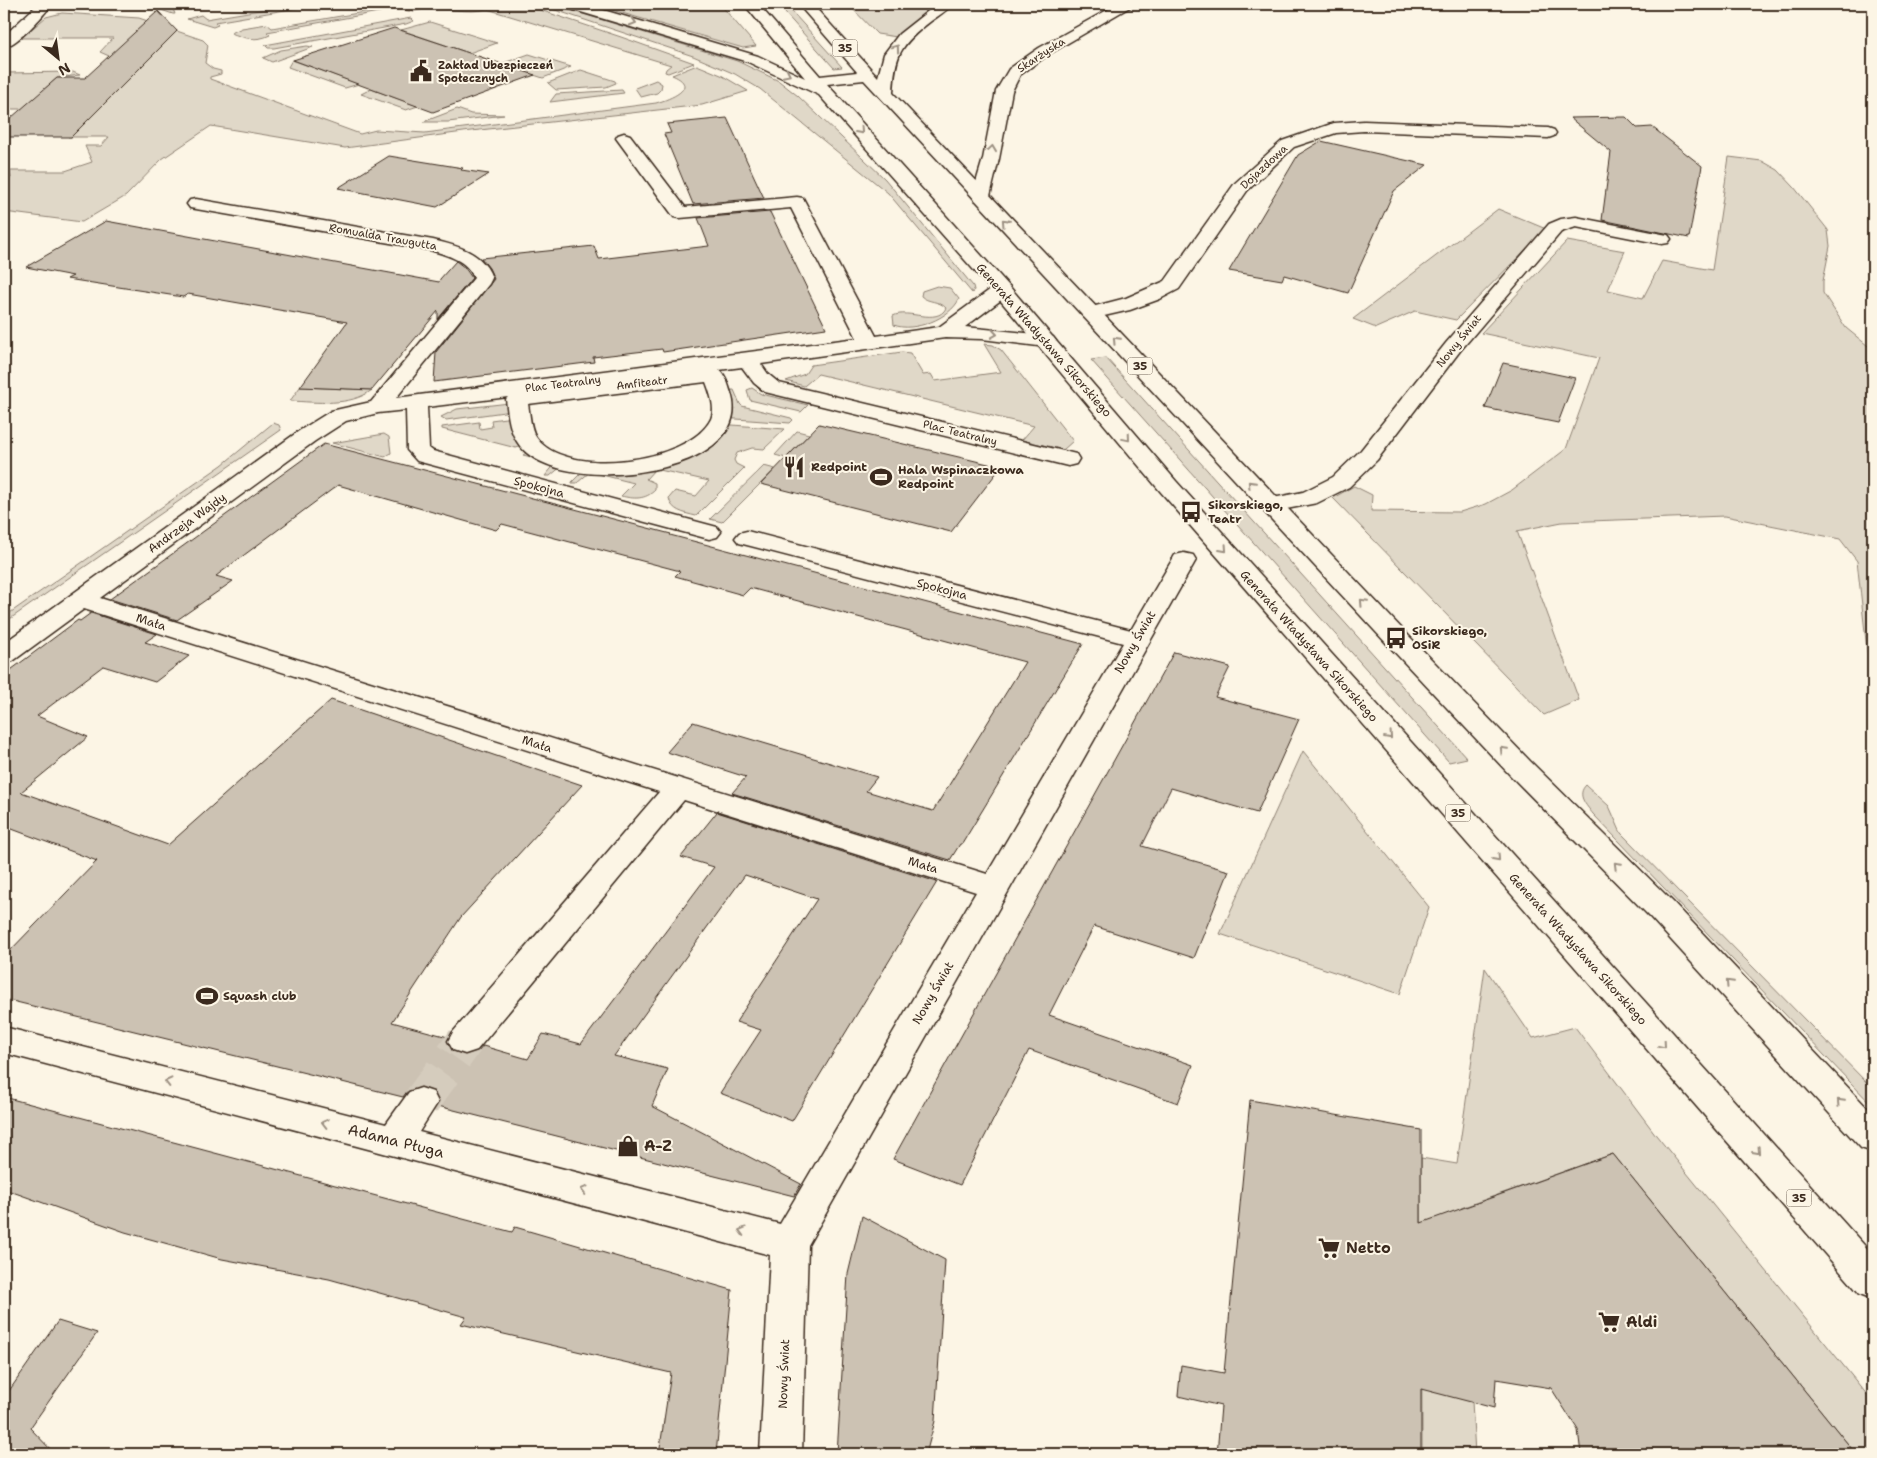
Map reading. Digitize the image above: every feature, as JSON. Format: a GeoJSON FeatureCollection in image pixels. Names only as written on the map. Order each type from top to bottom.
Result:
{"type":"FeatureCollection","features":[{"type":"Feature","properties":{"kind":"street"},"geometry":{"type":"LineString","coordinates":[[4,43],[45,4]]}},
{"type":"Feature","properties":{"kind":"street"},"geometry":{"type":"LineString","coordinates":[[570,4],[753,59],[822,88],[869,74]]}},
{"type":"Feature","properties":{"kind":"street","name":"Generała Władysława Sikorskiego"},"geometry":{"type":"LineString","coordinates":[[751,4],[822,88],[1002,290],[1168,486],[1873,1282]]}},
{"type":"Feature","properties":{"kind":"street","name":"35"},"geometry":{"type":"LineString","coordinates":[[805,4],[885,94],[1271,505],[1520,768],[1662,910],[1873,1137]]}},
{"type":"Feature","properties":{"kind":"street"},"geometry":{"type":"LineString","coordinates":[[885,94],[888,64],[892,52],[899,43],[945,4]]}},
{"type":"Feature","properties":{"kind":"street","name":"Skarżyska"},"geometry":{"type":"LineString","coordinates":[[981,196],[991,159],[1004,91],[1014,72],[1044,51],[1128,4]]}},
{"type":"Feature","properties":{"kind":"street","name":"Dojazdowa"},"geometry":{"type":"LineString","coordinates":[[1091,314],[1147,298],[1172,285],[1241,187],[1288,144],[1319,131],[1364,126],[1548,133]]}},
{"type":"Feature","properties":{"kind":"street"},"geometry":{"type":"LineString","coordinates":[[624,138],[680,213],[797,202],[871,342]]}},
{"type":"Feature","properties":{"kind":"street","name":"Romualda Traugutta"},"geometry":{"type":"LineString","coordinates":[[196,204],[434,245],[458,253],[477,265],[483,278],[480,284],[378,407]]}},
{"type":"Feature","properties":{"kind":"street","name":"Nowy Świat"},"geometry":{"type":"LineString","coordinates":[[1271,505],[1308,498],[1341,482],[1355,469],[1369,455],[1453,347],[1555,228],[1576,222],[1662,239]]}},
{"type":"Feature","properties":{"kind":"street","name":"Plac Teatralny"},"geometry":{"type":"LineString","coordinates":[[945,332],[1002,290]]}},
{"type":"Feature","properties":{"kind":"street","name":"Plac Teatralny"},"geometry":{"type":"LineString","coordinates":[[378,407],[749,360],[945,332],[982,332],[1046,341]]}},
{"type":"Feature","properties":{"kind":"street","name":"Plac Teatralny"},"geometry":{"type":"LineString","coordinates":[[749,360],[757,375],[772,388],[1068,459]]}},
{"type":"Feature","properties":{"kind":"street","name":"Amfiteatr"},"geometry":{"type":"LineString","coordinates":[[714,375],[724,406],[723,418],[708,437],[686,452],[668,459],[625,468],[573,465],[541,452],[526,439],[522,430],[518,399],[714,375]]}},
{"type":"Feature","properties":{"kind":"street","name":"Spokojna"},"geometry":{"type":"LineString","coordinates":[[416,402],[418,450],[425,456],[708,532]]}},
{"type":"Feature","properties":{"kind":"street","name":"Andrzeja Wajdy"},"geometry":{"type":"LineString","coordinates":[[4,655],[307,436],[339,416],[378,407]]}},
{"type":"Feature","properties":{"kind":"street","name":"Spokojna"},"geometry":{"type":"LineString","coordinates":[[747,538],[1136,639]]}},
{"type":"Feature","properties":{"kind":"street","name":"Nowy Świat"},"geometry":{"type":"LineString","coordinates":[[781,1454],[788,1243],[1136,639],[1184,560]]}},
{"type":"Feature","properties":{"kind":"street","name":"Mała"},"geometry":{"type":"LineString","coordinates":[[81,600],[994,887]]}},
{"type":"Feature","properties":{"kind":"street"},"geometry":{"type":"LineString","coordinates":[[465,1042],[678,788]]}},
{"type":"Feature","properties":{"kind":"street","name":"Adama Pługa"},"geometry":{"type":"LineString","coordinates":[[4,1040],[788,1243]]}},
{"type":"Feature","properties":{"kind":"street"},"geometry":{"type":"LineString","coordinates":[[394,1140],[421,1102]]}},
{"type":"Feature","properties":{"kind":"shaded area"},"geometry":{"type":"Polygon","coordinates":[[[164,4],[166,6],[207,4],[173,9],[175,14],[173,14],[146,5],[164,4]]]}},
{"type":"Feature","properties":{"kind":"shaded area"},"geometry":{"type":"Polygon","coordinates":[[[296,4],[320,4],[215,22],[218,25],[213,27],[187,19],[201,15],[206,19],[296,4]]]}},
{"type":"Feature","properties":{"kind":"shaded area"},"geometry":{"type":"Polygon","coordinates":[[[410,4],[522,4],[694,63],[668,73],[665,72],[666,69],[671,65],[487,9],[472,11],[424,9],[406,11],[401,8],[267,32],[270,35],[255,39],[231,33],[242,28],[267,24],[272,28],[410,4]]]}},
{"type":"Feature","properties":{"kind":"shaded area"},"geometry":{"type":"Polygon","coordinates":[[[537,4],[550,4],[737,61],[779,81],[798,96],[885,179],[973,286],[974,290],[972,293],[888,193],[760,89],[735,74],[693,56],[537,4]]]}},
{"type":"Feature","properties":{"kind":"shaded area"},"geometry":{"type":"Polygon","coordinates":[[[591,4],[720,4],[756,46],[743,48],[591,4]]]}},
{"type":"Feature","properties":{"kind":"shaded area"},"geometry":{"type":"Polygon","coordinates":[[[777,4],[785,4],[842,67],[834,68],[777,4]]]}},
{"type":"Feature","properties":{"kind":"shaded area"},"geometry":{"type":"Polygon","coordinates":[[[848,4],[935,4],[897,37],[877,34],[848,4]]]}},
{"type":"Feature","properties":{"kind":"shaded area"},"geometry":{"type":"Polygon","coordinates":[[[62,13],[139,18],[203,40],[208,45],[205,63],[213,69],[221,71],[221,74],[210,77],[210,79],[360,134],[376,130],[425,133],[656,103],[675,96],[683,88],[684,84],[680,79],[672,75],[697,65],[721,75],[748,91],[702,105],[471,131],[345,148],[211,126],[162,159],[126,196],[82,222],[4,212],[4,179],[11,178],[10,171],[65,171],[92,162],[85,146],[101,146],[109,137],[68,137],[58,109],[4,109],[4,73],[73,72],[80,75],[57,78],[42,91],[91,92],[151,56],[109,56],[100,52],[113,38],[21,38],[46,17],[62,13]]]}},
{"type":"Feature","properties":{"kind":"shaded area"},"geometry":{"type":"Polygon","coordinates":[[[411,18],[414,21],[406,24],[274,48],[268,48],[265,45],[411,18]]]}},
{"type":"Feature","properties":{"kind":"shaded area"},"geometry":{"type":"Polygon","coordinates":[[[430,22],[497,43],[469,53],[401,30],[430,22]]]}},
{"type":"Feature","properties":{"kind":"shaded area"},"geometry":{"type":"Polygon","coordinates":[[[307,46],[313,47],[272,62],[263,58],[281,50],[307,46]]]}},
{"type":"Feature","properties":{"kind":"shaded area"},"geometry":{"type":"Polygon","coordinates":[[[529,54],[571,67],[543,78],[501,64],[529,54]]]}},
{"type":"Feature","properties":{"kind":"shaded area"},"geometry":{"type":"Polygon","coordinates":[[[292,60],[359,84],[345,88],[288,67],[292,60]]]}},
{"type":"Feature","properties":{"kind":"shaded area"},"geometry":{"type":"Polygon","coordinates":[[[581,70],[615,81],[616,83],[606,87],[556,90],[548,83],[581,70]]]}},
{"type":"Feature","properties":{"kind":"shaded area"},"geometry":{"type":"Polygon","coordinates":[[[656,80],[662,84],[661,89],[657,93],[641,97],[635,88],[656,80]]]}},
{"type":"Feature","properties":{"kind":"shaded area"},"geometry":{"type":"Polygon","coordinates":[[[371,89],[418,106],[406,110],[361,94],[371,89]]]}},
{"type":"Feature","properties":{"kind":"shaded area"},"geometry":{"type":"Polygon","coordinates":[[[622,90],[624,93],[550,102],[556,94],[622,90]]]}},
{"type":"Feature","properties":{"kind":"shaded area"},"geometry":{"type":"Polygon","coordinates":[[[457,109],[471,114],[504,115],[448,122],[423,122],[457,109]]]}},
{"type":"Feature","properties":{"kind":"shaded area"},"geometry":{"type":"Polygon","coordinates":[[[1729,157],[1762,161],[1778,170],[1828,230],[1830,246],[1823,281],[1823,293],[1846,328],[1873,350],[1873,703],[1857,561],[1840,539],[1725,516],[1562,522],[1517,531],[1579,700],[1544,715],[1333,498],[1354,486],[1372,495],[1371,511],[1460,512],[1486,504],[1512,490],[1566,449],[1599,358],[1481,333],[1567,241],[1625,251],[1608,290],[1643,298],[1662,261],[1712,270],[1729,157]]]}},
{"type":"Feature","properties":{"kind":"shaded area"},"geometry":{"type":"Polygon","coordinates":[[[1498,209],[1546,229],[1456,320],[1415,311],[1376,328],[1353,319],[1498,209]]]}},
{"type":"Feature","properties":{"kind":"shaded area"},"geometry":{"type":"Polygon","coordinates":[[[937,286],[950,288],[959,299],[955,306],[940,318],[931,322],[911,327],[894,325],[893,316],[899,314],[936,316],[942,313],[946,308],[943,305],[921,296],[922,291],[937,286]]]}},
{"type":"Feature","properties":{"kind":"shaded area"},"geometry":{"type":"Polygon","coordinates":[[[984,344],[993,345],[1001,350],[1073,441],[1063,450],[1022,440],[1034,426],[818,374],[804,386],[786,381],[805,374],[811,365],[902,352],[910,353],[923,375],[931,374],[935,381],[1001,372],[984,344]]]}},
{"type":"Feature","properties":{"kind":"shaded area"},"geometry":{"type":"Polygon","coordinates":[[[1106,358],[1467,758],[1449,762],[1091,360],[1106,358]]]}},
{"type":"Feature","properties":{"kind":"shaded area"},"geometry":{"type":"Polygon","coordinates":[[[300,387],[372,390],[354,399],[343,401],[290,401],[300,387]]]}},
{"type":"Feature","properties":{"kind":"shaded area"},"geometry":{"type":"Polygon","coordinates":[[[752,388],[761,394],[808,405],[801,412],[750,400],[747,390],[752,388]]]}},
{"type":"Feature","properties":{"kind":"shaded area"},"geometry":{"type":"Polygon","coordinates":[[[734,390],[742,406],[793,420],[790,423],[723,418],[719,391],[734,390]]]}},
{"type":"Feature","properties":{"kind":"shaded area"},"geometry":{"type":"Polygon","coordinates":[[[518,402],[519,410],[446,420],[441,417],[457,409],[518,402]]]}},
{"type":"Feature","properties":{"kind":"shaded area"},"geometry":{"type":"Polygon","coordinates":[[[520,416],[530,444],[516,448],[442,429],[442,427],[479,422],[480,429],[492,427],[491,420],[520,416]]]}},
{"type":"Feature","properties":{"kind":"shaded area"},"geometry":{"type":"Polygon","coordinates":[[[273,423],[279,425],[281,430],[4,623],[4,617],[222,465],[273,423]]]}},
{"type":"Feature","properties":{"kind":"shaded area"},"geometry":{"type":"Polygon","coordinates":[[[719,424],[785,429],[764,449],[752,448],[737,453],[734,460],[736,464],[744,468],[696,516],[675,509],[669,498],[675,491],[696,496],[709,481],[655,469],[646,479],[655,483],[655,490],[647,496],[630,498],[621,496],[634,483],[590,472],[577,483],[572,483],[583,471],[563,465],[550,476],[545,476],[556,463],[523,455],[534,448],[552,459],[646,465],[719,424]]]}},
{"type":"Feature","properties":{"kind":"shaded area"},"geometry":{"type":"Polygon","coordinates":[[[797,431],[809,434],[786,458],[775,455],[797,431]]]}},
{"type":"Feature","properties":{"kind":"shaded area"},"geometry":{"type":"Polygon","coordinates":[[[384,434],[389,437],[391,453],[385,457],[332,443],[384,434]]]}},
{"type":"Feature","properties":{"kind":"shaded area"},"geometry":{"type":"Polygon","coordinates":[[[764,466],[775,469],[722,522],[710,519],[764,466]]]}},
{"type":"Feature","properties":{"kind":"shaded area"},"geometry":{"type":"Polygon","coordinates":[[[1303,751],[1429,907],[1400,994],[1220,934],[1303,751]]]}},
{"type":"Feature","properties":{"kind":"shaded area"},"geometry":{"type":"Polygon","coordinates":[[[1586,785],[1609,806],[1621,833],[1873,1089],[1873,1106],[1593,814],[1585,804],[1582,796],[1586,785]]]}},
{"type":"Feature","properties":{"kind":"shaded area"},"geometry":{"type":"Polygon","coordinates":[[[1485,968],[1533,1038],[1575,1027],[1656,1135],[1873,1402],[1873,1454],[1856,1454],[1613,1154],[1461,1208],[1475,1454],[1422,1454],[1421,1158],[1457,1164],[1485,968]]]}},
{"type":"Feature","properties":{"kind":"building"},"geometry":{"type":"Polygon","coordinates":[[[158,11],[177,31],[71,137],[4,137],[4,124],[57,78],[85,78],[158,11]]]}},
{"type":"Feature","properties":{"kind":"building","name":"Zakład Ubezpieczeń Społecznych"},"geometry":{"type":"Polygon","coordinates":[[[394,28],[535,75],[433,112],[293,60],[394,28]]]}},
{"type":"Feature","properties":{"kind":"building"},"geometry":{"type":"Polygon","coordinates":[[[1626,117],[1637,128],[1652,127],[1702,166],[1689,238],[1602,220],[1611,152],[1570,118],[1626,117]]]}},
{"type":"Feature","properties":{"kind":"building"},"geometry":{"type":"Polygon","coordinates":[[[727,118],[764,198],[693,204],[664,134],[671,133],[667,124],[727,118]]]}},
{"type":"Feature","properties":{"kind":"building"},"geometry":{"type":"Polygon","coordinates":[[[1321,141],[1427,165],[1394,191],[1348,293],[1284,275],[1282,280],[1229,271],[1298,155],[1321,141]]]}},
{"type":"Feature","properties":{"kind":"building"},"geometry":{"type":"Polygon","coordinates":[[[389,156],[489,174],[437,207],[338,188],[389,156]]]}},
{"type":"Feature","properties":{"kind":"building"},"geometry":{"type":"Polygon","coordinates":[[[770,212],[826,328],[663,352],[662,349],[593,357],[594,362],[434,382],[436,352],[494,279],[489,268],[481,258],[594,246],[599,259],[709,246],[698,218],[770,212]]]}},
{"type":"Feature","properties":{"kind":"building"},"geometry":{"type":"Polygon","coordinates":[[[106,221],[439,282],[456,261],[465,268],[472,278],[438,319],[438,311],[372,390],[300,387],[347,322],[188,294],[183,297],[67,279],[73,276],[26,267],[106,221]]]}},
{"type":"Feature","properties":{"kind":"building"},"geometry":{"type":"Polygon","coordinates":[[[1503,363],[1575,378],[1558,423],[1485,408],[1503,363]]]}},
{"type":"Feature","properties":{"kind":"building","name":"Hala Wspinaczkowa Redpoint"},"geometry":{"type":"Polygon","coordinates":[[[819,424],[1001,467],[951,532],[761,484],[819,424]]]}},
{"type":"Feature","properties":{"kind":"building"},"geometry":{"type":"Polygon","coordinates":[[[324,444],[1083,644],[962,844],[960,844],[950,860],[732,793],[746,777],[667,752],[693,722],[877,777],[866,791],[933,811],[1025,662],[750,588],[743,595],[675,576],[680,571],[502,524],[496,530],[338,485],[216,576],[233,581],[177,620],[110,599],[324,444]]]}},
{"type":"Feature","properties":{"kind":"building"},"geometry":{"type":"Polygon","coordinates":[[[91,613],[157,634],[145,642],[189,656],[155,682],[103,666],[37,716],[88,737],[21,792],[168,845],[331,700],[582,785],[461,917],[392,1022],[448,1037],[446,1042],[451,1051],[464,1056],[478,1052],[483,1046],[528,1059],[543,1034],[581,1044],[714,867],[681,857],[717,812],[937,882],[792,1121],[720,1093],[761,1030],[736,1022],[817,899],[745,875],[614,1056],[668,1069],[652,1106],[801,1184],[794,1196],[438,1106],[440,1101],[435,1091],[422,1086],[408,1090],[403,1097],[4,999],[4,957],[97,861],[4,826],[4,675],[78,620],[80,621],[91,613]]]}},
{"type":"Feature","properties":{"kind":"building"},"geometry":{"type":"Polygon","coordinates":[[[1174,652],[1230,667],[1215,697],[1299,719],[1257,813],[1171,788],[1142,846],[1229,871],[1194,958],[1094,926],[1049,1015],[1193,1065],[1178,1103],[1029,1050],[960,1185],[893,1159],[1174,652]]]}},
{"type":"Feature","properties":{"kind":"building"},"geometry":{"type":"Polygon","coordinates":[[[4,1097],[512,1232],[515,1227],[732,1290],[716,1454],[659,1454],[671,1373],[461,1324],[466,1317],[329,1279],[222,1259],[125,1232],[4,1189],[4,1097]]]}},
{"type":"Feature","properties":{"kind":"building"},"geometry":{"type":"Polygon","coordinates":[[[1250,1100],[1421,1130],[1421,1223],[1613,1154],[1856,1454],[1581,1454],[1578,1430],[1551,1388],[1496,1379],[1494,1408],[1421,1389],[1421,1454],[1217,1454],[1221,1406],[1178,1396],[1181,1365],[1224,1373],[1250,1100]]]}},
{"type":"Feature","properties":{"kind":"building"},"geometry":{"type":"Polygon","coordinates":[[[862,1216],[945,1260],[935,1421],[926,1454],[837,1454],[848,1274],[862,1216]]]}},
{"type":"Feature","properties":{"kind":"building"},"geometry":{"type":"Polygon","coordinates":[[[58,1321],[97,1333],[30,1428],[55,1454],[4,1454],[4,1398],[58,1321]]]}},
{"type":"Feature","properties":{"kind":"tunnel"},"geometry":{"type":"LineString","coordinates":[[421,1102],[465,1041]]}},
{"type":"Feature","properties":{"kind":"place","name":"Zakład Ubezpieczeń Społecznych"},"geometry":{"type":"Point","coordinates":[421,71]}},
{"type":"Feature","properties":{"kind":"place","name":"Redpoint"},"geometry":{"type":"Point","coordinates":[794,467]}},
{"type":"Feature","properties":{"kind":"place","name":"Hala Wspinaczkowa Redpoint"},"geometry":{"type":"Point","coordinates":[881,477]}},
{"type":"Feature","properties":{"kind":"place","name":"Sikorskiego, Teatr"},"geometry":{"type":"Point","coordinates":[1191,512]}},
{"type":"Feature","properties":{"kind":"place","name":"Sikorskiego, OSiR"},"geometry":{"type":"Point","coordinates":[1396,638]}},
{"type":"Feature","properties":{"kind":"place","name":"Squash club"},"geometry":{"type":"Point","coordinates":[207,996]}},
{"type":"Feature","properties":{"kind":"place","name":"A-Z"},"geometry":{"type":"Point","coordinates":[628,1146]}},
{"type":"Feature","properties":{"kind":"place","name":"Netto"},"geometry":{"type":"Point","coordinates":[1329,1248]}},
{"type":"Feature","properties":{"kind":"place","name":"Aldi"},"geometry":{"type":"Point","coordinates":[1609,1322]}}]}
